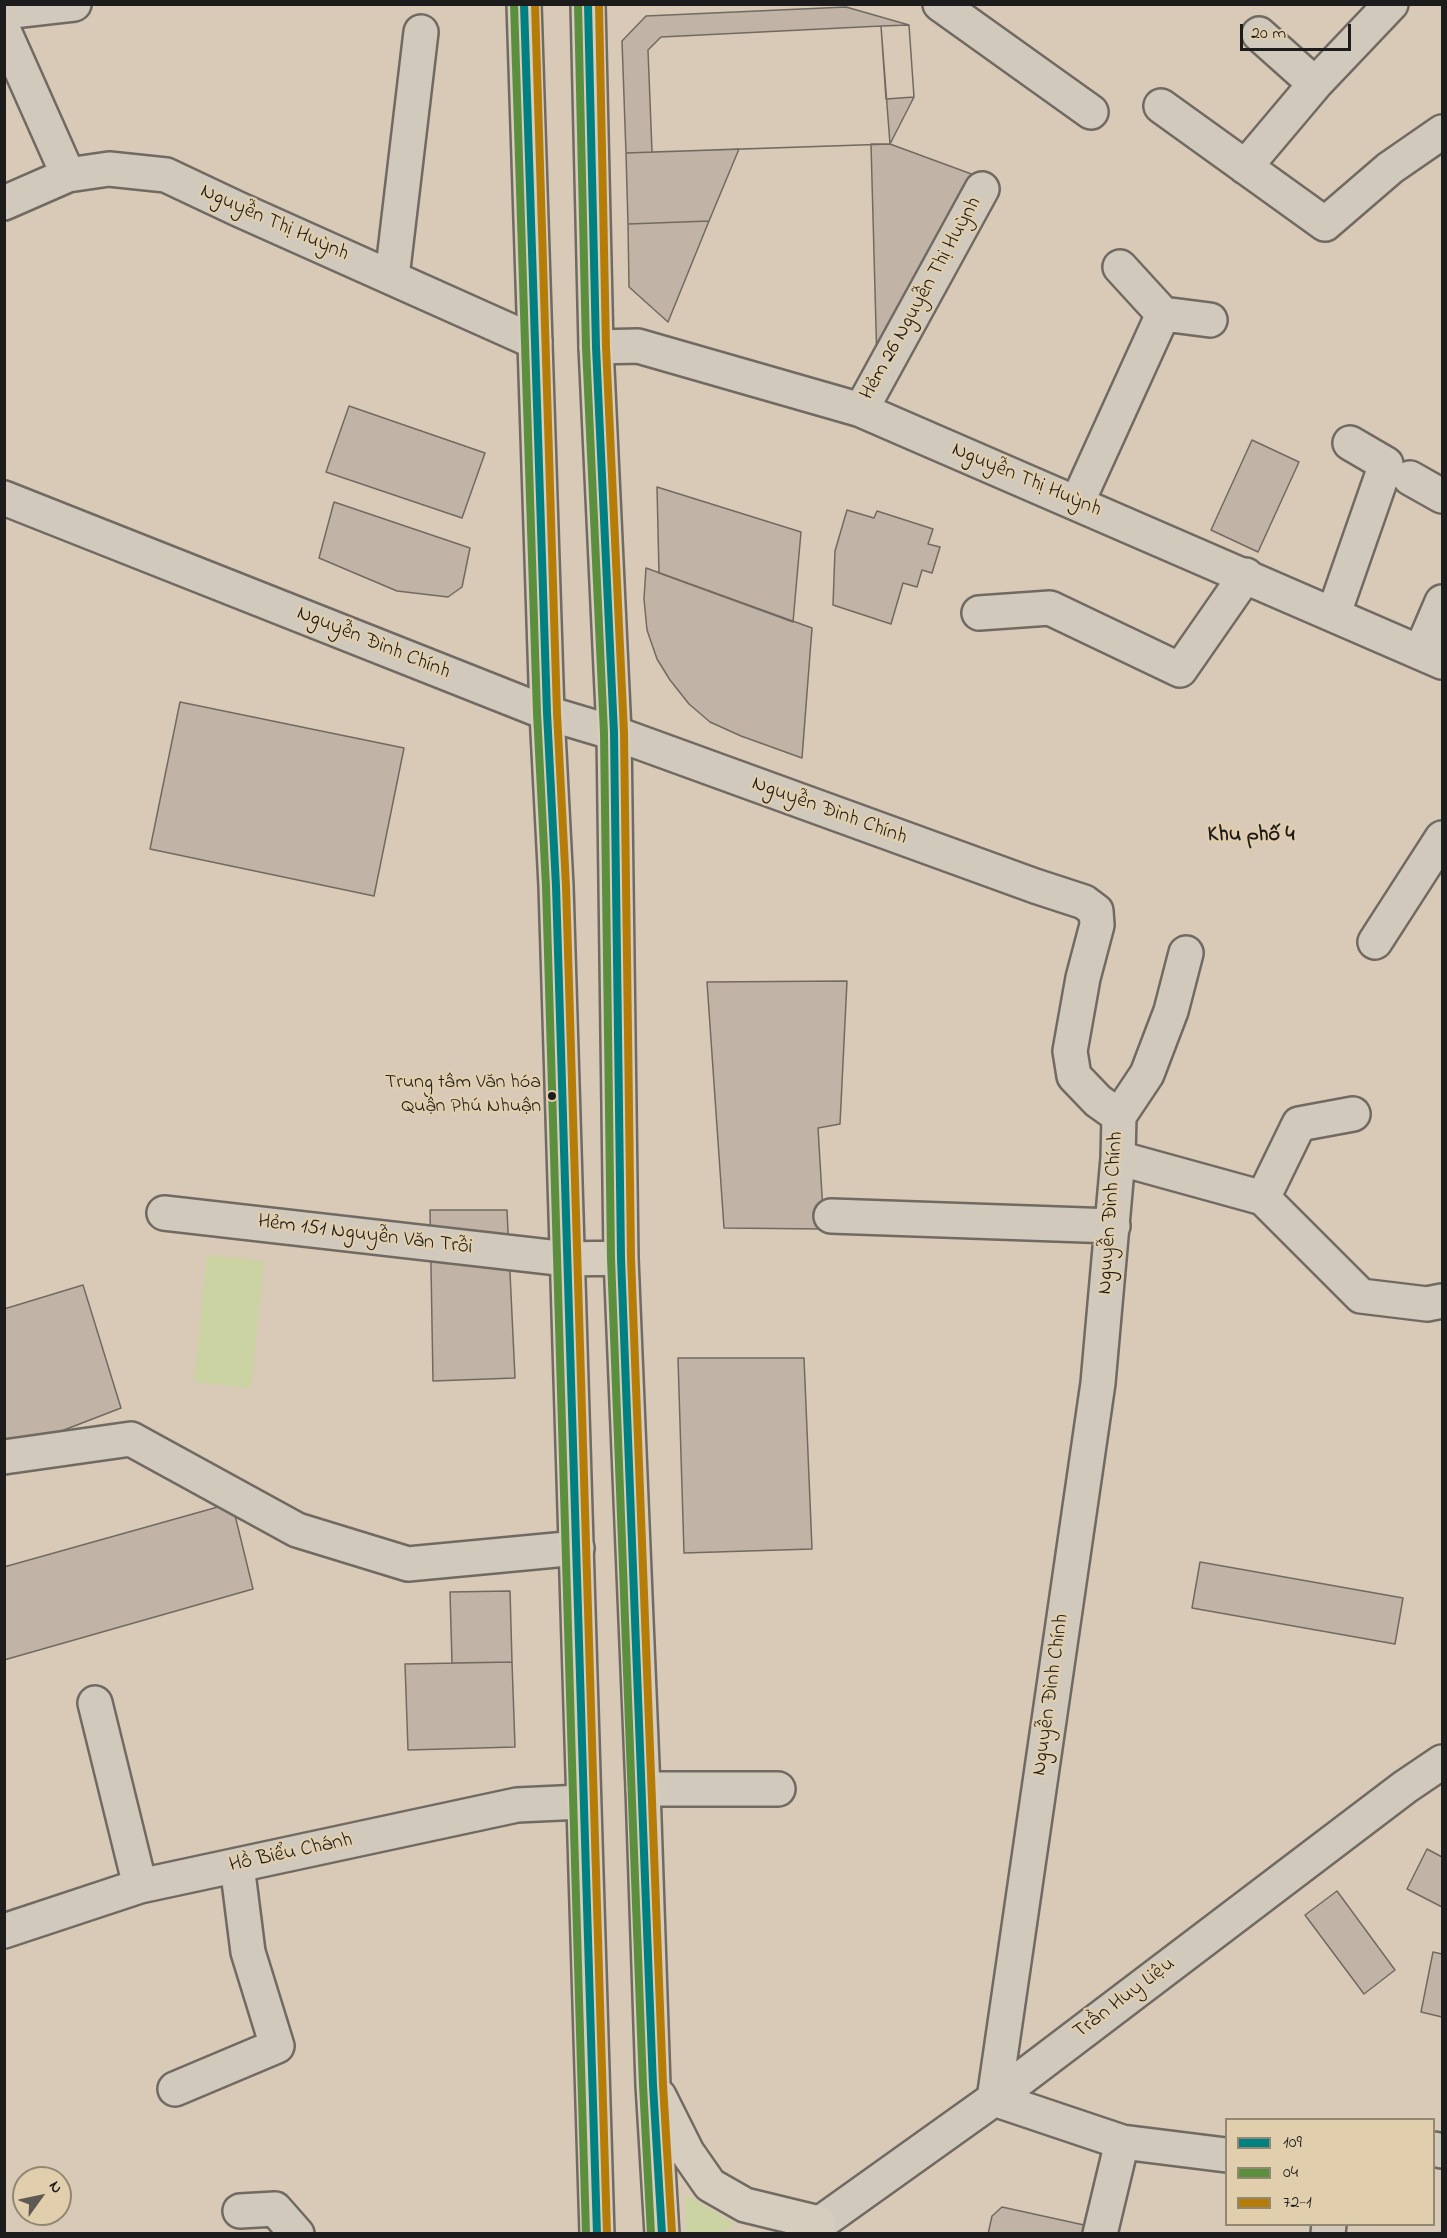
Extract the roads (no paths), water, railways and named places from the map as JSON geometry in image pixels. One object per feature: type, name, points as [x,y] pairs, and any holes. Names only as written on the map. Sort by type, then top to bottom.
[{"type":"main road","points":[[524,4],[547,713],[556,886],[577,1548],[582,1802],[597,2234]]},
{"type":"main road","points":[[588,4],[596,347],[614,734],[621,1258],[653,2085],[662,2234]]},
{"type":"main road","points":[[567,1259],[621,1258]]},
{"type":"main road","points":[[653,2085],[687,2152],[710,2185],[745,2205],[812,2228]]},
{"type":"street","points":[[4,12],[74,4]]},
{"type":"street","points":[[940,4],[1091,112]]},
{"type":"street","points":[[1245,167],[1315,84],[1391,4]]},
{"type":"street","points":[[4,30],[68,175]]},
{"type":"street","points":[[392,277],[421,32]]},
{"type":"street","points":[[1260,34],[1315,84]]},
{"type":"street","points":[[1161,106],[1325,224],[1390,168],[1443,132]]},
{"type":"street","name":"Nguyễn Thị Huỳnh","points":[[4,203],[68,175],[108,169],[166,175],[535,342]]},
{"type":"street","name":"Hẻm 26 Nguyễn Thị Huỳnh","points":[[861,410],[982,189]]},
{"type":"street","points":[[1120,267],[1163,314],[1210,320]]},
{"type":"street","points":[[1077,502],[1163,314]]},
{"type":"street","name":"Nguyễn Thị Huỳnh","points":[[596,347],[638,346],[861,410],[1432,657]]},
{"type":"street","points":[[1334,613],[1386,464],[1350,443]]},
{"type":"street","points":[[1410,478],[1443,496]]},
{"type":"street","name":"Nguyễn Đình Chính","points":[[4,498],[547,713],[614,734],[1084,902],[1096,911],[1097,925],[1083,978],[1070,1051],[1074,1076],[1098,1101],[1119,1116],[1113,1226],[1098,1383],[994,2099]]},
{"type":"street","points":[[979,613],[1050,608],[1179,670],[1246,575]]},
{"type":"street","points":[[1432,657],[1443,602]]},
{"type":"street","points":[[1375,942],[1443,838]]},
{"type":"street","points":[[1119,1116],[1147,1074],[1171,1011],[1186,953]]},
{"type":"street","points":[[1263,1198],[1299,1124],[1353,1114]]},
{"type":"street","points":[[1118,1158],[1263,1198],[1360,1296],[1427,1304],[1443,1301]]},
{"type":"street","name":"Hẻm 151 Nguyễn Văn Trỗi","points":[[164,1213],[567,1259]]},
{"type":"street","points":[[831,1216],[1113,1226]]},
{"type":"street","points":[[4,1457],[131,1439],[297,1530],[408,1564],[577,1548]]},
{"type":"street","points":[[96,1703],[140,1886]]},
{"type":"street","name":"Trần Huy Liệu","points":[[812,2228],[994,2099],[1405,1787],[1443,1762]]},
{"type":"street","points":[[643,1789],[778,1789]]},
{"type":"street","name":"Hồ Biểu Chánh","points":[[4,1931],[140,1886],[517,1805],[582,1802]]},
{"type":"street","points":[[175,2089],[277,2046],[248,1952],[237,1865]]},
{"type":"street","points":[[994,2099],[1122,2142],[1225,2155]]},
{"type":"street","points":[[1100,2234],[1122,2142]]},
{"type":"street","points":[[240,2211],[275,2209],[297,2234]]},
{"type":"place","name":"Trung tâm Văn hóa Quận Phú Nhuận","points":[[552,1096]]},
{"type":"district","name":"Khu phố 4","points":[[1251,836]]}]
